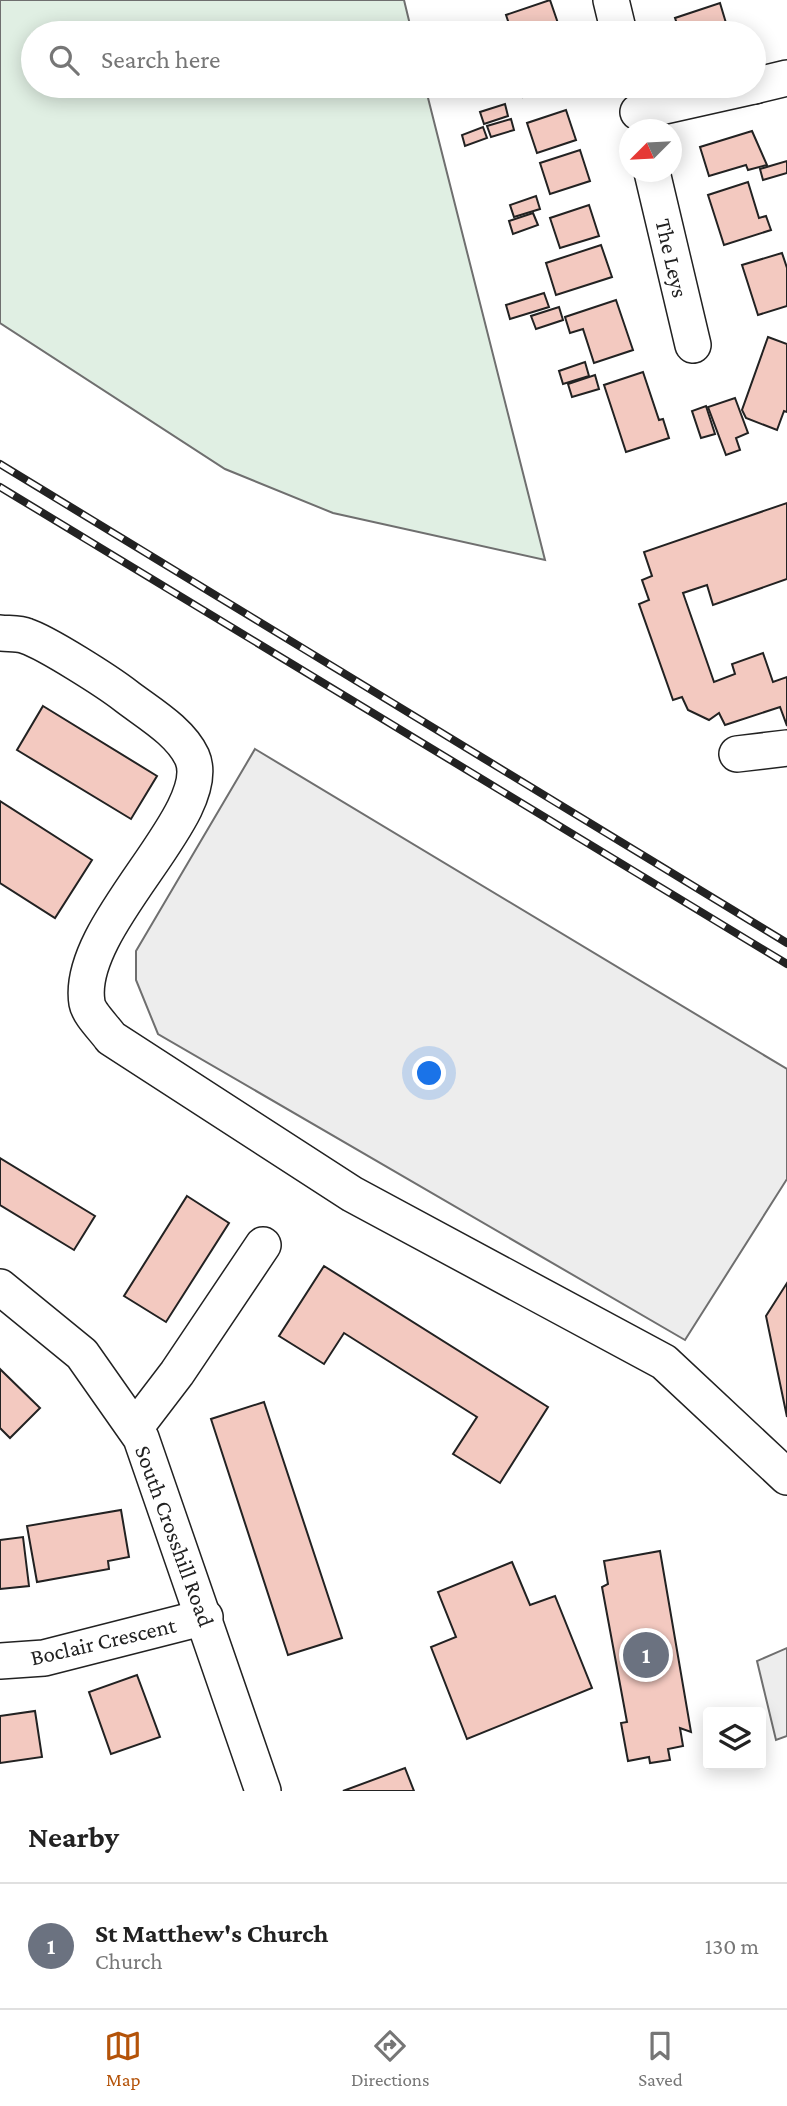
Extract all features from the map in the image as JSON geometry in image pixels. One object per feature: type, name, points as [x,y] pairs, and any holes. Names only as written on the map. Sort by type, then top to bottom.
[{"type":"street","points":[[611,0],[616,21]]},
{"type":"street","points":[[637,109],[692,98]]},
{"type":"street","name":"The Leys","points":[[654,182],[693,345]]},
{"type":"street","points":[[0,633],[26,636],[119,691],[181,739],[193,759],[194,780],[177,821],[110,923],[87,970],[87,1006],[111,1038],[352,1194],[664,1362],[787,1477]]},
{"type":"street","points":[[737,754],[787,748]]},
{"type":"street","points":[[135,1428],[177,1373],[263,1245]]},
{"type":"street","name":"South Crosshill Road","points":[[0,1287],[82,1354],[141,1438],[263,1791]]},
{"type":"street","name":"Boclair Crescent","points":[[0,1661],[44,1658],[205,1617]]},
{"type":"green space","points":[[0,0],[404,0],[409,21],[21,21],[21,98],[428,98],[545,560],[333,513],[225,469],[0,323]]},
{"type":"shaded area","points":[[255,749],[787,1069],[787,1179],[685,1340],[158,1034],[136,980],[136,951]]},
{"type":"shaded area","points":[[787,1648],[787,1736],[776,1740],[757,1661]]},
{"type":"building","points":[[550,0],[557,21],[508,21],[506,15]]},
{"type":"building","points":[[720,3],[725,21],[676,21],[675,18]]},
{"type":"building","points":[[505,104],[508,116],[484,124],[480,112]]},
{"type":"building","points":[[566,110],[576,140],[537,153],[527,123]]},
{"type":"building","points":[[511,119],[514,130],[491,137],[487,126]]},
{"type":"building","points":[[483,127],[487,138],[465,146],[462,135]]},
{"type":"building","points":[[752,131],[767,165],[748,170],[746,165],[709,176],[700,147]]},
{"type":"building","points":[[580,150],[590,181],[550,194],[540,163]]},
{"type":"building","points":[[787,161],[787,173],[763,180],[760,169]]},
{"type":"building","points":[[748,182],[759,218],[766,216],[771,230],[724,245],[708,195]]},
{"type":"building","points":[[536,196],[540,209],[514,217],[510,205]]},
{"type":"building","points":[[589,205],[599,236],[560,248],[550,218]]},
{"type":"building","points":[[533,213],[538,225],[513,234],[509,221]]},
{"type":"building","points":[[601,245],[612,277],[556,295],[546,263]]},
{"type":"building","points":[[782,253],[787,268],[787,306],[758,315],[742,265]]},
{"type":"building","points":[[544,293],[549,307],[510,319],[506,305]]},
{"type":"building","points":[[616,300],[633,350],[594,363],[583,329],[570,333],[565,317]]},
{"type":"building","points":[[559,307],[563,320],[536,329],[531,316]]},
{"type":"building","points":[[768,337],[787,344],[787,412],[784,411],[777,430],[746,418],[742,410]]},
{"type":"building","points":[[585,362],[589,376],[563,384],[559,371]]},
{"type":"building","points":[[643,372],[659,420],[663,419],[669,438],[626,452],[604,385]]},
{"type":"building","points":[[595,375],[599,389],[572,397],[568,384]]},
{"type":"building","points":[[735,398],[748,433],[736,438],[740,450],[726,455],[708,407]]},
{"type":"building","points":[[706,406],[715,434],[701,438],[692,411]]},
{"type":"building","points":[[787,503],[787,579],[713,605],[707,585],[683,593],[714,682],[735,674],[732,664],[763,653],[773,682],[787,677],[787,726],[780,707],[725,725],[719,713],[709,720],[688,710],[682,697],[673,700],[639,604],[649,600],[642,580],[652,576],[644,552]]},
{"type":"building","points":[[43,706],[157,776],[131,819],[17,750]]},
{"type":"building","points":[[0,801],[92,860],[55,918],[0,883]]},
{"type":"building","points":[[0,1158],[95,1216],[74,1250],[0,1205]]},
{"type":"building","points":[[187,1196],[229,1223],[166,1322],[124,1296]]},
{"type":"building","points":[[324,1266],[548,1407],[500,1483],[453,1454],[477,1417],[344,1333],[324,1364],[279,1336]]},
{"type":"building","points":[[787,1283],[787,1417],[766,1316]]},
{"type":"building","points":[[0,1369],[40,1408],[10,1438],[0,1428]]},
{"type":"building","points":[[264,1402],[342,1638],[288,1655],[211,1419]]},
{"type":"building","points":[[121,1510],[129,1557],[108,1561],[109,1569],[37,1582],[27,1526]]},
{"type":"building","points":[[23,1537],[29,1586],[0,1589],[0,1540]]},
{"type":"building","points":[[660,1551],[691,1732],[680,1728],[683,1746],[668,1749],[670,1760],[650,1763],[649,1757],[628,1761],[621,1723],[627,1722],[602,1587],[608,1584],[604,1561]]},
{"type":"building","points":[[512,1562],[530,1605],[555,1596],[592,1688],[467,1739],[431,1647],[456,1637],[438,1592]]},
{"type":"building","points":[[137,1675],[160,1737],[111,1754],[89,1692]]},
{"type":"building","points":[[35,1711],[42,1757],[0,1763],[0,1716]]},
{"type":"building","points":[[405,1768],[414,1791],[343,1791]]},
{"type":"railway","points":[[0,464],[787,943]]},
{"type":"railway","points":[[0,487],[787,964]]},
{"type":"place","name":"St Matthew's Church","points":[[646,1655]]}]
